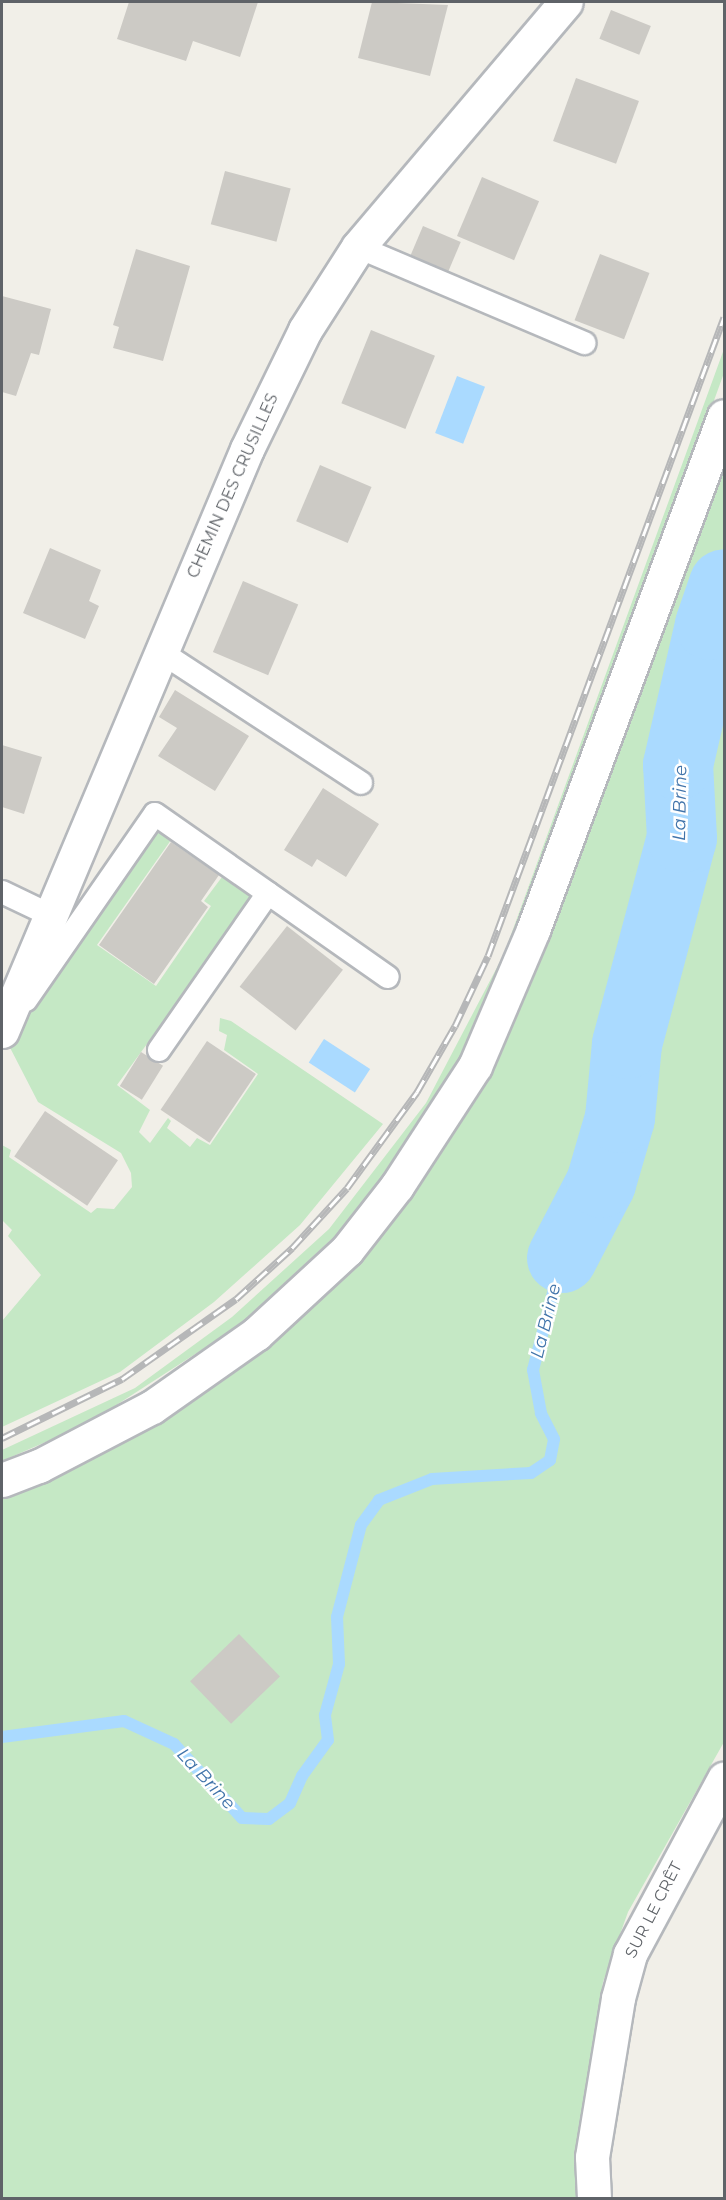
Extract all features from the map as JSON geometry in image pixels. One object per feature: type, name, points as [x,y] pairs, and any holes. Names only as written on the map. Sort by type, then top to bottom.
[{"type":"street","name":"CHEMIN DES CRUSILLES","points":[[2,1031],[247,449],[305,330],[358,247],[566,2]]},
{"type":"street","points":[[2,1480],[39,1466],[152,1407],[256,1334],[347,1250],[397,1186],[476,1066],[520,962],[724,416]]},
{"type":"street","name":"SUR LE CRÊT","points":[[594,2199],[592,2157],[618,1998],[630,1954],[724,1779]]},
{"type":"lane","points":[[358,247],[584,343]]},
{"type":"lane","points":[[161,652],[361,783]]},
{"type":"lane","points":[[2,1036],[155,814],[388,976]]},
{"type":"lane","points":[[2,892],[50,915]]},
{"type":"lane","points":[[159,1050],[268,893]]},
{"type":"green space","points":[[724,349],[724,373],[523,925],[475,1037],[433,1111],[335,1236],[237,1327],[87,1424],[2,1461],[2,1450],[135,1388],[232,1317],[329,1229],[426,1103],[504,954]]},
{"type":"green space","points":[[724,418],[724,1742],[628,1912],[603,1982],[578,2157],[580,2198],[2,2198],[2,1484],[258,1336],[478,1068]]},
{"type":"green space","points":[[155,816],[201,847],[194,856],[171,840],[97,945],[156,986],[211,906],[204,901],[228,869],[264,894],[209,959],[117,1085],[150,1110],[139,1132],[150,1143],[168,1118],[171,1121],[167,1128],[190,1147],[197,1138],[210,1145],[258,1074],[224,1050],[227,1035],[219,1031],[220,1018],[231,1021],[383,1124],[300,1225],[214,1302],[120,1372],[2,1427],[2,1321],[41,1275],[8,1236],[12,1230],[2,1220],[2,1145],[11,1150],[9,1157],[91,1213],[97,1208],[114,1209],[132,1187],[131,1173],[121,1153],[38,1102],[4,1036]]},
{"type":"water","points":[[457,376],[485,387],[463,444],[435,433]]},
{"type":"water","points":[[324,1039],[370,1069],[355,1092],[309,1062]]},
{"type":"building","points":[[129,2],[258,2],[240,57],[193,41],[186,61],[117,39]]},
{"type":"building","points":[[372,2],[448,5],[430,76],[358,58]]},
{"type":"building","points":[[611,10],[651,26],[639,55],[599,39]]},
{"type":"building","points":[[576,78],[639,101],[616,164],[553,141]]},
{"type":"building","points":[[225,171],[291,189],[276,242],[211,224]]},
{"type":"building","points":[[482,177],[539,201],[514,260],[457,236]]},
{"type":"building","points":[[423,226],[461,242],[448,272],[410,256]]},
{"type":"building","points":[[136,249],[190,266],[163,361],[113,348],[119,327],[113,325]]},
{"type":"building","points":[[600,254],[649,273],[624,339],[575,320]]},
{"type":"building","points":[[2,296],[51,309],[39,355],[31,353],[16,396],[2,392]]},
{"type":"building","points":[[371,330],[435,356],[405,429],[341,403]]},
{"type":"building","points":[[320,465],[372,487],[348,543],[296,521]]},
{"type":"building","points":[[50,548],[101,570],[89,601],[99,606],[85,639],[23,613]]},
{"type":"building","points":[[243,581],[298,604],[268,675],[213,652]]},
{"type":"building","points":[[175,690],[249,736],[215,791],[158,756],[177,728],[159,717]]},
{"type":"building","points":[[2,745],[42,757],[24,814],[2,807]]},
{"type":"building","points":[[323,788],[379,824],[346,877],[317,859],[312,867],[284,850]]},
{"type":"building","points":[[171,842],[219,875],[201,901],[208,907],[154,984],[99,945]]},
{"type":"building","points":[[287,926],[343,970],[296,1030],[240,987]]},
{"type":"building","points":[[207,1041],[256,1074],[210,1143],[161,1110]]},
{"type":"building","points":[[141,1052],[163,1066],[142,1100],[120,1086]]},
{"type":"building","points":[[45,1111],[118,1160],[87,1206],[14,1157]]},
{"type":"building","points":[[239,1634],[280,1676],[231,1724],[190,1681]]},
{"type":"waterway","name":"La Brine","points":[[562,1258],[601,1183],[620,1118],[627,1044],[682,838],[678,765],[710,625],[724,584]]},
{"type":"waterway","name":"La Brine","points":[[2,1737],[124,1721],[174,1744],[242,1818],[269,1819],[290,1803],[302,1776],[328,1740],[325,1715],[339,1664],[337,1617],[361,1525],[379,1500],[432,1479],[531,1473],[550,1460],[554,1439],[541,1413],[533,1370],[562,1258]]},
{"type":"railway","points":[[2,1438],[122,1379],[236,1299],[292,1248],[347,1188],[417,1092],[455,1026],[488,956],[724,317]]}]
